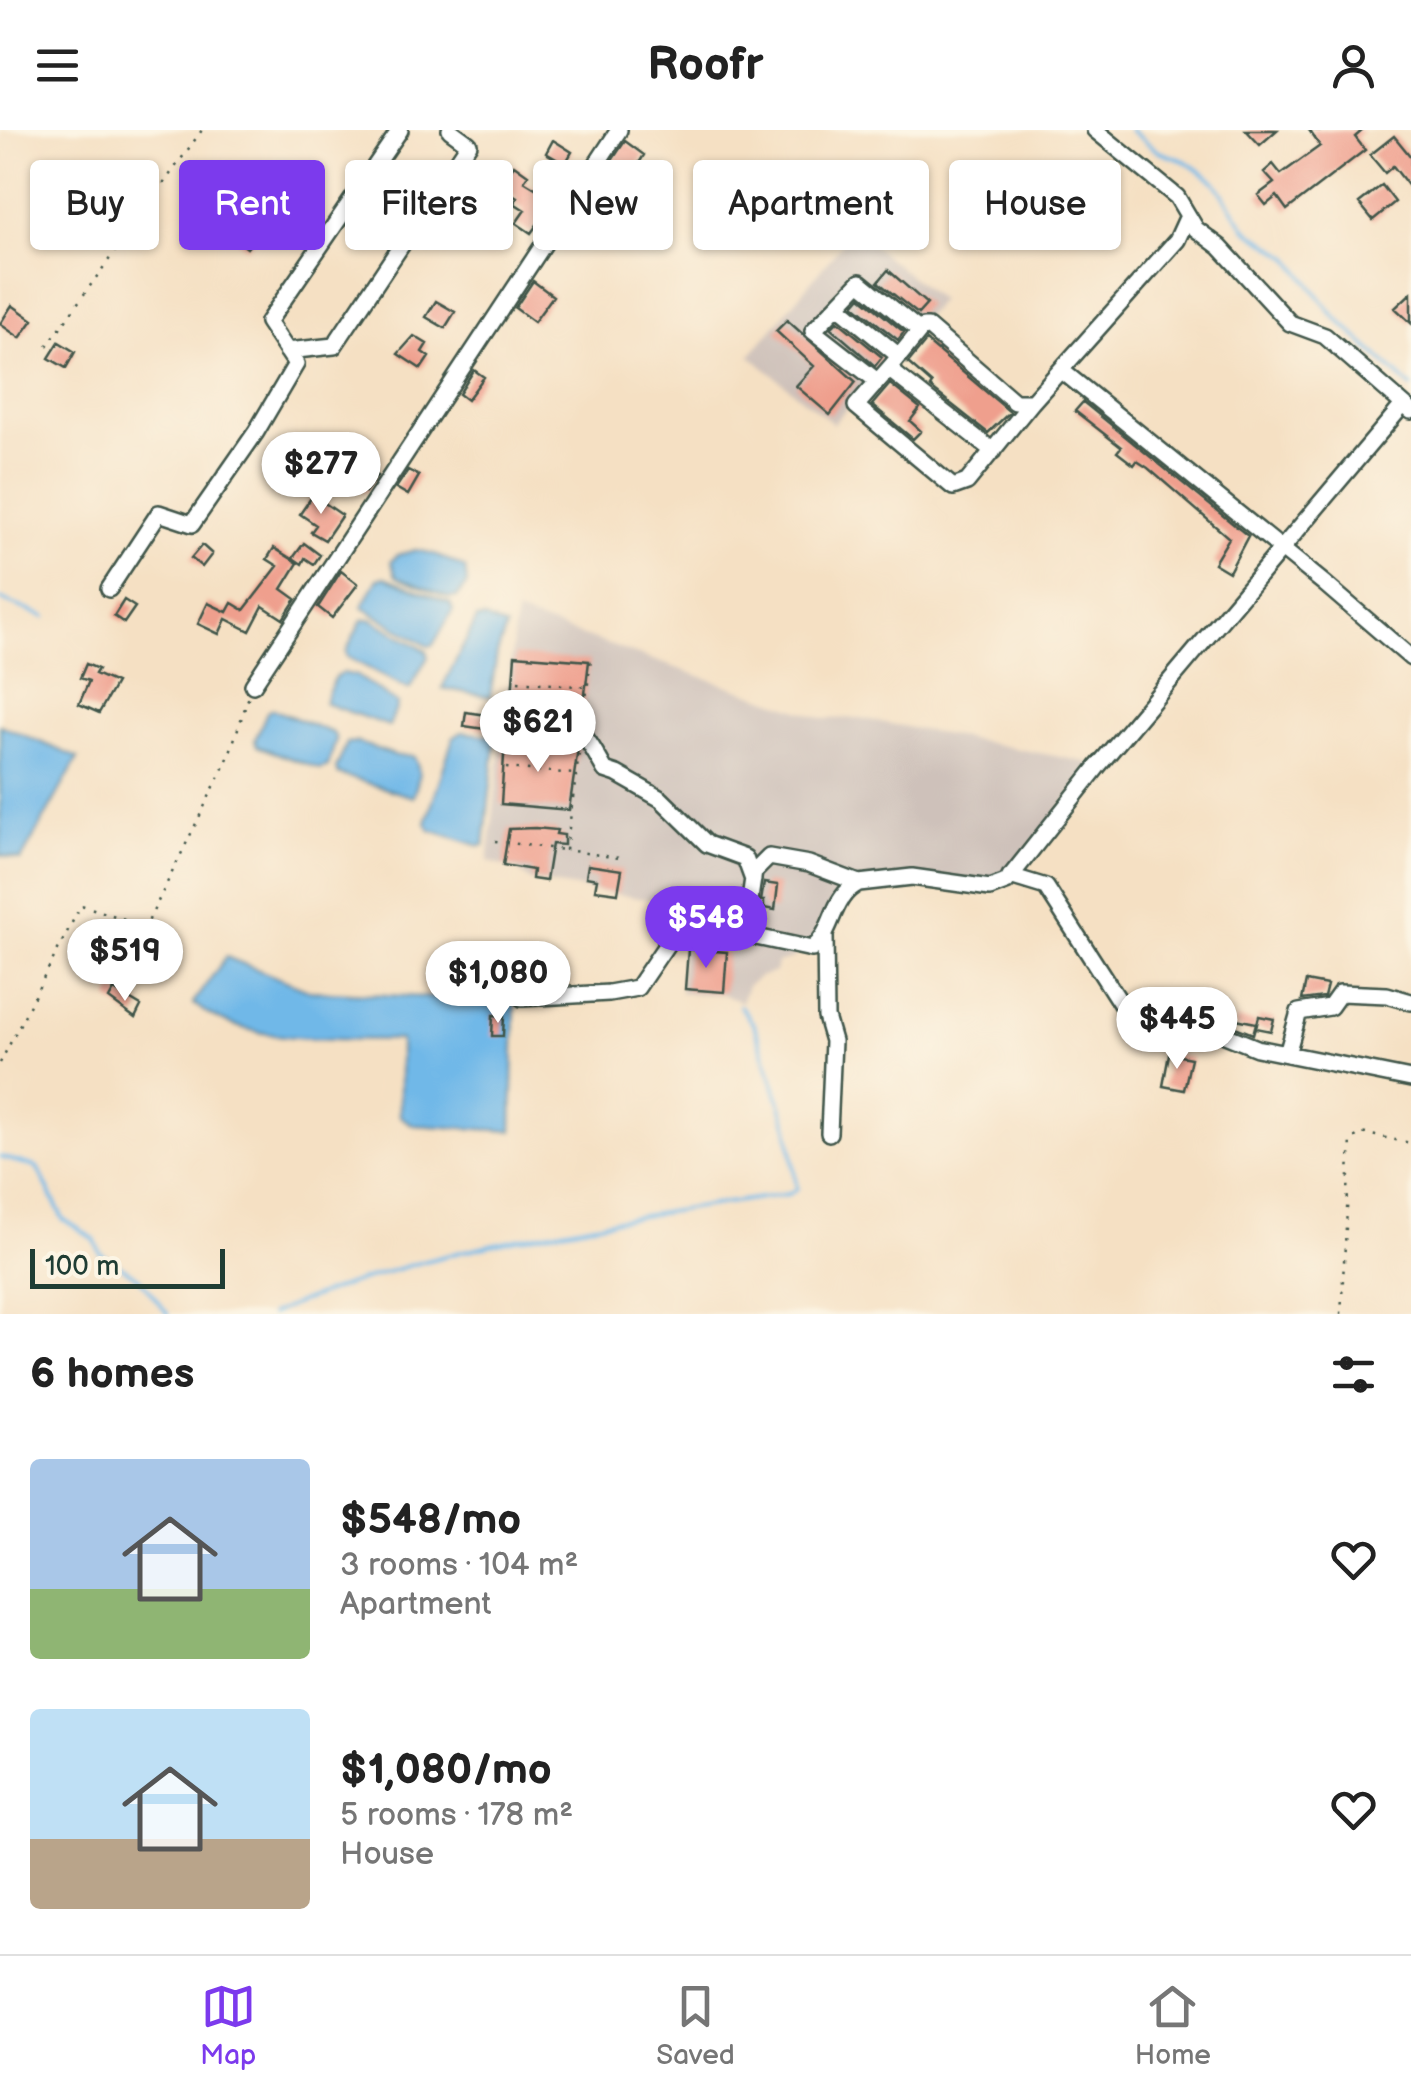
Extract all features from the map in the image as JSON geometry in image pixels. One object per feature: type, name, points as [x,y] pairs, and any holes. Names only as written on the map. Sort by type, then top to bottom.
[{"type":"street","points":[[108,589],[159,514],[192,524],[256,432],[296,364],[268,322],[400,130]]},
{"type":"street","points":[[287,350],[334,346],[470,144],[450,130]]},
{"type":"street","points":[[253,685],[619,130]]},
{"type":"street","points":[[728,932],[748,905],[754,872],[769,857],[809,864],[859,883],[912,877],[990,888],[1001,885],[1110,752],[1407,408],[1325,336],[1290,322],[1220,247],[1196,229],[1177,197],[1096,130]]},
{"type":"street","points":[[1032,402],[1015,402],[928,327],[920,331],[856,406],[948,484],[954,487],[967,482],[1032,402],[1177,240],[1187,218]]},
{"type":"street","points":[[877,382],[813,331],[860,282],[920,331]]},
{"type":"street","points":[[838,306],[896,361]]},
{"type":"street","points":[[896,361],[895,374],[993,451]]},
{"type":"street","points":[[1060,370],[1411,658]]},
{"type":"street","points":[[515,720],[575,725],[605,770],[661,800],[706,844],[744,858],[753,880]]},
{"type":"street","points":[[1010,876],[1046,887],[1130,1018],[1215,1031],[1257,1048],[1411,1079]]},
{"type":"street","points":[[522,998],[610,994],[637,988],[673,935],[687,928],[812,949],[820,942],[840,896],[859,883]]},
{"type":"street","points":[[825,930],[826,1017],[833,1041],[829,1133]]},
{"type":"street","points":[[1287,1054],[1300,1012],[1330,1007],[1340,993],[1411,1002]]},
{"type":"path","points":[[48,346],[202,130]]},
{"type":"path","points":[[566,850],[591,658]]},
{"type":"path","points":[[518,681],[588,687]]},
{"type":"path","points":[[0,1063],[81,905],[146,926],[228,758],[253,685]]},
{"type":"path","points":[[506,768],[576,774]]},
{"type":"path","points":[[494,841],[619,858]]},
{"type":"path","points":[[1341,1314],[1351,1140],[1361,1133],[1411,1143]]},
{"type":"shaded area","points":[[837,250],[878,250],[940,300],[833,424],[750,356]]},
{"type":"shaded area","points":[[516,613],[825,719],[860,718],[1096,764],[1000,883],[883,878],[830,907],[810,946],[777,963],[775,972],[747,986],[741,1002],[721,994],[680,993],[683,905],[531,881],[518,871],[488,861]]},
{"type":"water","points":[[416,550],[465,568],[467,584],[457,597],[450,598],[396,576],[391,561]]},
{"type":"water","points":[[385,577],[450,603],[453,610],[433,645],[428,646],[362,607],[378,579]]},
{"type":"water","points":[[485,618],[506,628],[497,653],[490,697],[442,688],[477,619]]},
{"type":"water","points":[[371,619],[426,651],[428,657],[409,689],[347,657],[362,620]]},
{"type":"water","points":[[343,673],[357,676],[398,704],[389,726],[324,703],[335,677]]},
{"type":"water","points":[[272,709],[333,733],[336,739],[328,766],[320,769],[257,746],[255,740]]},
{"type":"water","points":[[0,725],[78,758],[21,860],[0,855]]},
{"type":"water","points":[[462,732],[492,736],[495,746],[484,845],[480,846],[430,830],[426,823],[453,738]]},
{"type":"water","points":[[356,742],[397,756],[413,756],[419,771],[413,797],[338,774],[336,769],[347,743]]},
{"type":"water","points":[[226,957],[311,991],[515,1002],[512,1131],[413,1125],[400,1116],[400,1040],[292,1037],[238,1027],[214,1017],[193,1003]]},
{"type":"building","points":[[1246,130],[1277,130],[1260,145]]},
{"type":"building","points":[[1309,130],[1363,130],[1355,137],[1365,150],[1287,210],[1277,196],[1266,205],[1258,195],[1274,183],[1264,172],[1273,164],[1281,174],[1320,146]]},
{"type":"building","points":[[1394,136],[1411,157],[1411,189],[1393,166],[1385,173],[1370,155]]},
{"type":"building","points":[[553,140],[572,152],[567,160],[546,153]]},
{"type":"building","points":[[625,141],[644,155],[641,160],[612,160]]},
{"type":"building","points":[[513,166],[528,175],[524,181],[533,187],[531,233],[516,223],[525,210],[514,203],[517,198],[513,195]]},
{"type":"building","points":[[1382,185],[1395,202],[1373,220],[1359,203]]},
{"type":"building","points":[[888,270],[927,304],[918,314],[878,282]]},
{"type":"building","points":[[533,281],[553,296],[534,322],[515,308]]},
{"type":"building","points":[[1411,293],[1411,323],[1395,308]]},
{"type":"building","points":[[861,297],[904,332],[898,340],[854,305]]},
{"type":"building","points":[[436,301],[455,312],[445,328],[426,317]]},
{"type":"building","points":[[12,305],[33,320],[20,338],[0,324]]},
{"type":"building","points":[[787,320],[856,382],[830,415],[796,386],[814,366],[776,331]]},
{"type":"building","points":[[838,321],[882,357],[875,366],[831,328]]},
{"type":"building","points":[[414,336],[427,344],[422,352],[429,357],[421,369],[398,354]]},
{"type":"building","points":[[926,341],[1010,412],[988,433],[930,387],[932,384],[908,363]]},
{"type":"building","points":[[59,342],[75,352],[66,368],[49,358]]},
{"type":"building","points":[[474,370],[484,377],[467,400],[459,394]]},
{"type":"building","points":[[890,384],[920,408],[910,421],[921,431],[913,439],[872,405]]},
{"type":"building","points":[[1083,402],[1248,536],[1229,572],[1214,563],[1229,538],[1148,468],[1137,461],[1134,465],[1117,452],[1121,447],[1075,411]]},
{"type":"building","points":[[356,461],[377,476],[365,492],[344,477]]},
{"type":"building","points":[[408,470],[419,476],[408,495],[396,488]]},
{"type":"building","points":[[313,495],[342,515],[325,540],[311,532],[316,525],[300,514]]},
{"type":"building","points":[[304,543],[320,555],[314,564],[305,558],[302,564],[293,558]]},
{"type":"building","points":[[202,545],[212,554],[202,567],[191,558]]},
{"type":"building","points":[[274,548],[298,563],[282,589],[296,599],[283,619],[263,606],[250,631],[226,619],[219,634],[198,624],[208,603],[227,612],[232,603],[244,610],[278,566],[267,559]]},
{"type":"building","points":[[341,571],[358,584],[332,618],[318,607]]},
{"type":"building","points":[[124,600],[135,607],[124,623],[114,616]]},
{"type":"building","points":[[515,655],[589,661],[582,719],[563,712],[511,710]]},
{"type":"building","points":[[86,664],[98,669],[95,674],[116,683],[99,713],[79,704],[89,681],[80,678]]},
{"type":"building","points":[[466,712],[494,716],[492,730],[464,726]]},
{"type":"building","points":[[505,740],[578,748],[569,810],[501,804]]},
{"type":"building","points":[[509,829],[557,830],[556,834],[564,835],[564,845],[552,844],[546,881],[532,879],[533,870],[503,865]]},
{"type":"building","points":[[588,865],[622,870],[618,893],[595,890],[597,879],[586,877]]},
{"type":"building","points":[[764,883],[778,885],[775,910],[764,908],[761,901]]},
{"type":"building","points":[[697,902],[714,907],[711,917],[694,912]]},
{"type":"building","points":[[688,949],[727,952],[724,992],[685,989]]},
{"type":"building","points":[[1306,981],[1327,985],[1324,997],[1302,1000]]},
{"type":"building","points":[[114,990],[141,1006],[135,1018],[109,999]]},
{"type":"building","points":[[493,1015],[504,1016],[503,1036],[492,1036]]},
{"type":"building","points":[[1259,1016],[1274,1019],[1271,1031],[1256,1028]]},
{"type":"building","points":[[1236,1019],[1256,1023],[1253,1034],[1235,1027]]},
{"type":"building","points":[[1169,1054],[1191,1058],[1184,1090],[1163,1086]]},
{"type":"waterway","points":[[1130,130],[1159,152],[1185,161],[1215,182],[1246,229],[1290,258],[1334,316],[1411,387]]},
{"type":"waterway","points":[[0,599],[45,617]]},
{"type":"waterway","points":[[271,1314],[396,1269],[461,1252],[592,1224],[789,1194],[797,1189],[788,1127],[754,1025],[740,1006]]},
{"type":"waterway","points":[[0,1157],[37,1167],[63,1219],[94,1239],[101,1254],[139,1278],[168,1314]]}]
